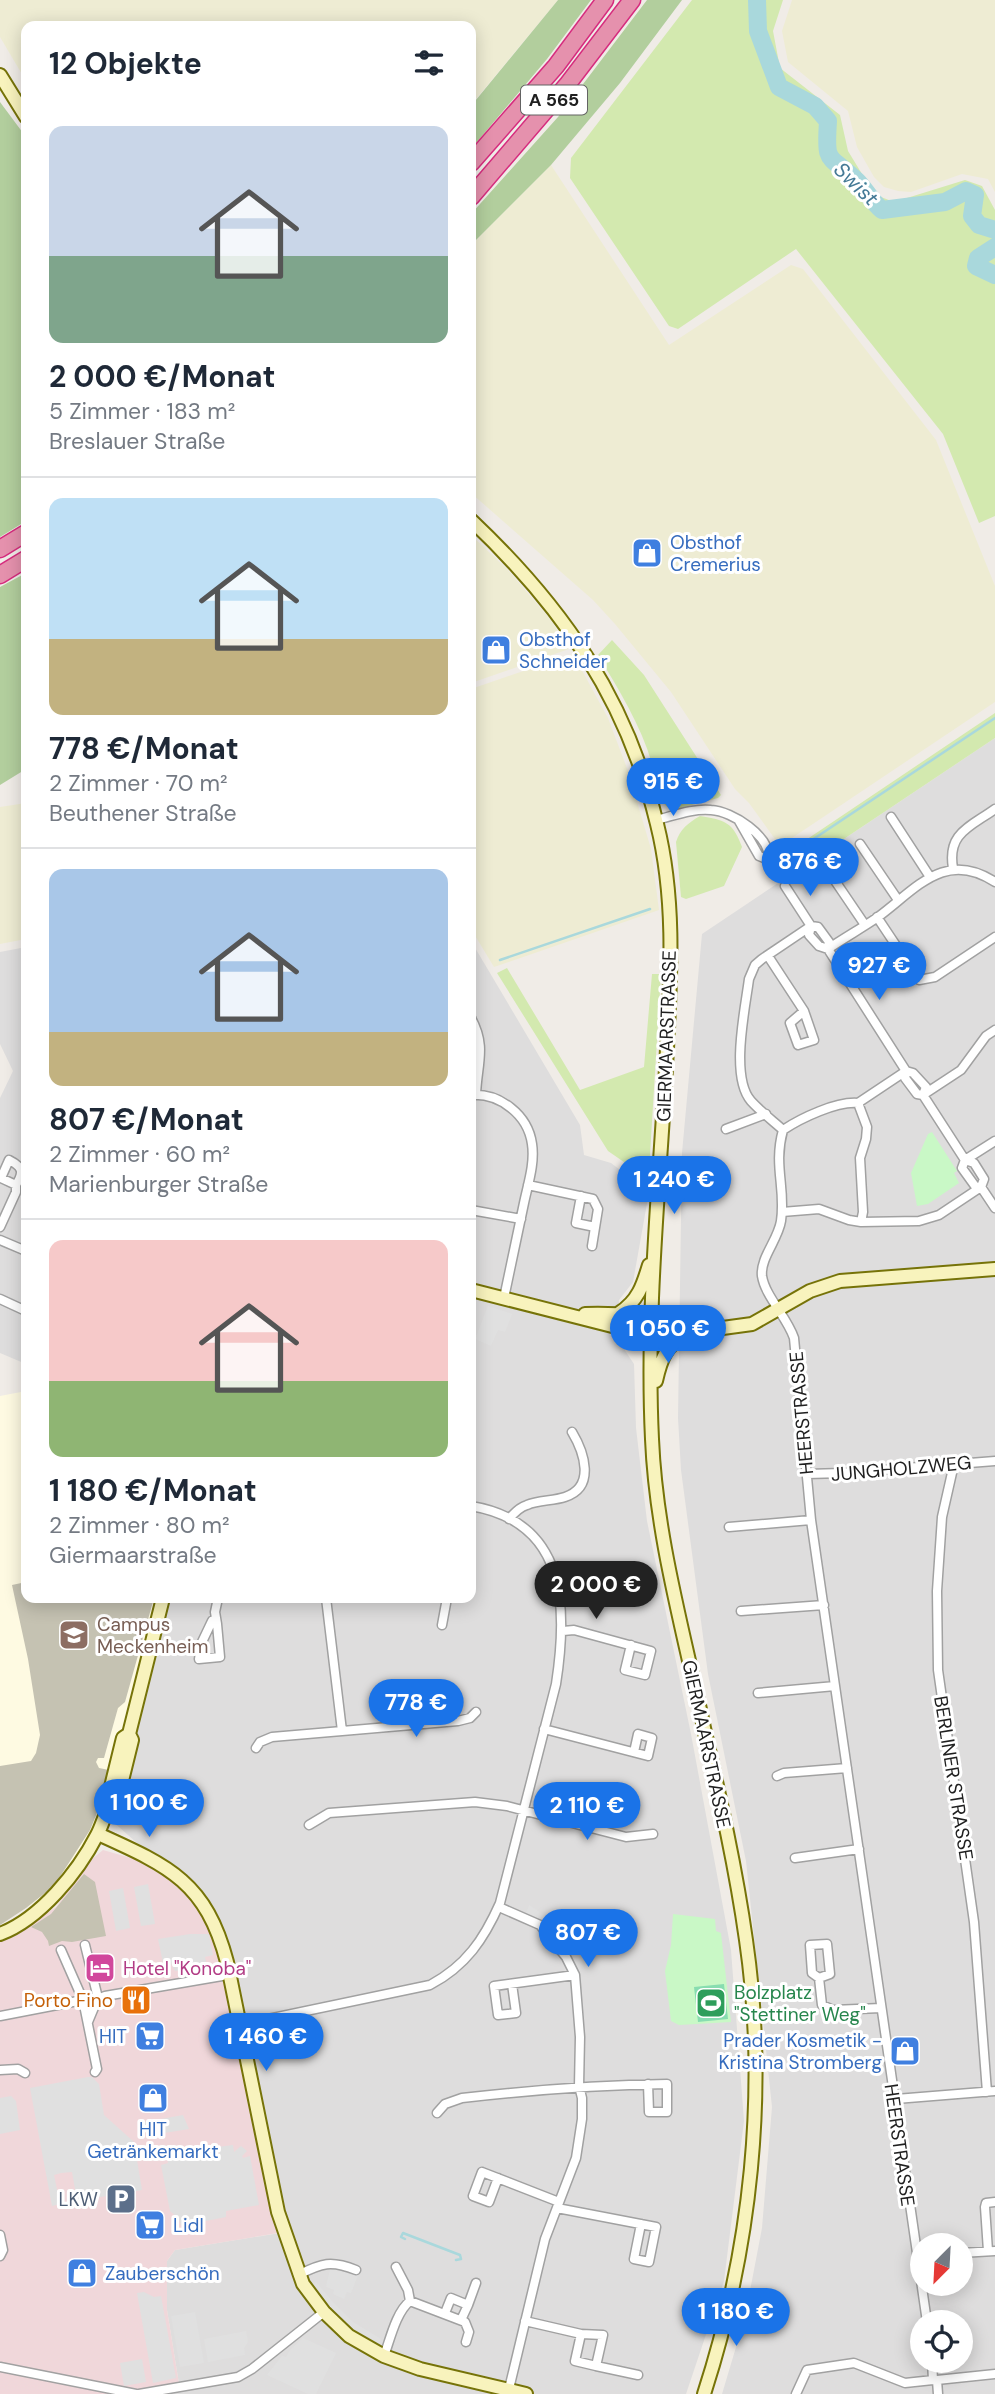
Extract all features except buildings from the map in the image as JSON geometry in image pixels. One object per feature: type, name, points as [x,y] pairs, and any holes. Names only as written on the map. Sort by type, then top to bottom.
[{"type":"highway","name":"A 565","points":[[476,157],[556,66],[605,0]]},
{"type":"highway","name":"A 565","points":[[476,191],[567,85],[632,0]]},
{"type":"highway","points":[[0,549],[21,536]]},
{"type":"highway","points":[[0,575],[21,562]]},
{"type":"street","points":[[0,75],[21,109]]},
{"type":"street","name":"GIERMAARSTRASSE","points":[[476,525],[512,559],[552,606],[613,701],[629,738],[656,820],[665,861],[669,898],[670,974],[650,1332],[652,1442],[660,1511],[673,1585],[747,1943],[754,2024],[755,2106],[752,2166],[745,2222],[729,2304],[704,2394]]},
{"type":"street","points":[[953,868],[952,844],[995,809]]},
{"type":"street","points":[[656,820],[713,810],[739,821],[759,835],[769,851],[769,860],[758,856],[739,821]]},
{"type":"street","points":[[891,817],[930,877]]},
{"type":"street","points":[[860,844],[898,900]]},
{"type":"street","points":[[828,949],[877,917],[930,877],[953,868],[995,881]]},
{"type":"street","points":[[827,869],[865,925]]},
{"type":"street","points":[[785,886],[811,926],[809,935],[818,946],[828,949],[906,1071],[905,1078],[917,1094],[923,1095],[961,1070],[986,1036],[995,1030]]},
{"type":"street","points":[[877,917],[919,979],[935,977],[995,937]]},
{"type":"street","points":[[811,926],[755,965],[749,979],[739,1069],[742,1085],[750,1100],[783,1130],[796,1122],[848,1102],[858,1103],[906,1071]]},
{"type":"street","points":[[768,956],[804,1012]]},
{"type":"street","points":[[476,1027],[481,1043],[476,1080]]},
{"type":"street","points":[[476,1095],[498,1099],[515,1111],[523,1121],[533,1146],[528,1185],[503,1298]]},
{"type":"street","points":[[782,1212],[819,1209],[861,1222],[919,1221],[939,1215],[981,1187],[984,1179],[974,1163],[965,1160],[923,1095]]},
{"type":"street","points":[[858,1103],[867,1127],[860,1158],[863,1212],[861,1222]]},
{"type":"street","points":[[726,1129],[766,1114]]},
{"type":"street","name":"HEERSTRASSE","points":[[783,1130],[778,1158],[782,1212],[778,1236],[763,1265],[762,1276],[794,1338],[811,1520],[892,2092],[896,2099],[916,2233]]},
{"type":"street","points":[[965,1160],[995,1141]]},
{"type":"street","points":[[16,1185],[1,1178],[9,1160],[19,1165],[21,1169]]},
{"type":"street","points":[[0,1227],[16,1192],[16,1185],[21,1179]]},
{"type":"street","points":[[528,1185],[593,1199],[598,1209],[592,1246]]},
{"type":"street","points":[[981,1187],[995,1208]]},
{"type":"street","points":[[581,1196],[576,1223],[595,1227]]},
{"type":"street","points":[[476,1211],[521,1219]]},
{"type":"street","points":[[0,1240],[21,1249]]},
{"type":"street","points":[[619,1313],[628,1308],[640,1293],[655,1244]]},
{"type":"street","points":[[476,1291],[628,1330],[686,1333],[752,1324],[810,1291],[840,1281],[995,1269]]},
{"type":"street","points":[[0,1299],[21,1309]]},
{"type":"street","points":[[569,1314],[619,1313],[674,1318],[723,1327]]},
{"type":"street","points":[[652,1399],[661,1360],[676,1339],[686,1333]]},
{"type":"street","points":[[509,1519],[526,1505],[567,1497],[579,1488],[584,1478],[583,1456],[572,1432]]},
{"type":"street","name":"JUNGHOLZWEG","points":[[807,1474],[995,1461]]},
{"type":"street","name":"BERLINER STRASSE","points":[[954,1464],[942,1517],[937,1591],[938,1670],[974,1922],[991,2092]]},
{"type":"street","points":[[239,2025],[430,1984],[455,1970],[472,1953],[488,1930],[499,1907],[556,1684],[563,1631],[561,1598],[548,1559],[530,1535],[509,1519],[476,1508]]},
{"type":"street","points":[[729,1527],[811,1520]]},
{"type":"street","points":[[0,1934],[18,1926],[64,1885],[98,1834],[111,1802],[108,1795],[123,1738],[129,1734],[162,1603]]},
{"type":"street","points":[[215,1619],[217,1603]]},
{"type":"street","points":[[327,1603],[342,1731]]},
{"type":"street","points":[[442,1625],[446,1603]]},
{"type":"street","points":[[741,1611],[824,1605]]},
{"type":"street","points":[[563,1631],[574,1630],[631,1645]]},
{"type":"street","points":[[758,1693],[835,1686]]},
{"type":"street","points":[[257,1748],[260,1742],[272,1737],[458,1721],[470,1718],[476,1712]]},
{"type":"street","points":[[544,1729],[634,1752]]},
{"type":"street","points":[[778,1776],[784,1773],[847,1768]]},
{"type":"street","points":[[309,1825],[330,1813],[475,1802],[523,1810],[626,1838],[653,1834]]},
{"type":"street","points":[[98,1834],[163,1865],[197,1896],[210,1916],[221,1940],[278,2211],[298,2275],[324,2312],[349,2336],[384,2356],[420,2369],[508,2392],[526,2394]]},
{"type":"street","points":[[795,1858],[859,1849]]},
{"type":"street","points":[[499,1907],[540,1925],[566,1957],[575,1975],[580,2037],[579,2086],[582,2098],[577,2153],[545,2239],[508,2392]]},
{"type":"street","points":[[85,1945],[98,1998],[88,2022]]},
{"type":"street","points":[[61,1950],[88,2022],[96,2072]]},
{"type":"street","points":[[512,1984],[575,1975]]},
{"type":"street","points":[[0,2016],[78,2001],[91,2002],[98,1998],[222,1976]]},
{"type":"street","points":[[819,1978],[820,1998],[827,2009],[881,2008]]},
{"type":"street","points":[[78,1991],[95,1984]]},
{"type":"street","points":[[0,2070],[18,2069],[25,2073]]},
{"type":"street","points":[[437,2113],[446,2104],[462,2098],[579,2086],[648,2084]]},
{"type":"street","points":[[896,2099],[991,2092]]},
{"type":"street","points":[[498,2178],[558,2205],[656,2227],[649,2262],[634,2259],[641,2224]]},
{"type":"street","points":[[973,2252],[992,2251],[985,2207],[986,2203],[995,2202]]},
{"type":"street","points":[[0,2235],[3,2250],[0,2256]]},
{"type":"street","points":[[298,2275],[327,2263],[356,2270]]},
{"type":"street","points":[[396,2267],[408,2290],[410,2301]]},
{"type":"street","points":[[461,2320],[476,2283]]},
{"type":"street","points":[[445,2313],[451,2298],[468,2305]]},
{"type":"street","points":[[410,2301],[461,2320],[467,2325],[469,2332],[466,2342]]},
{"type":"street","points":[[384,2356],[400,2314],[405,2304],[410,2301]]},
{"type":"street","points":[[0,2367],[112,2392],[137,2394],[238,2377],[324,2312]]},
{"type":"street","points":[[526,2321],[581,2334],[603,2335],[596,2366]]},
{"type":"street","points":[[581,2334],[575,2361],[638,2375]]},
{"type":"street","points":[[796,2394],[807,2370],[854,2363],[905,2383],[995,2374]]},
{"type":"street","points":[[934,2373],[939,2394]]},
{"type":"street","points":[[195,2384],[197,2394]]},
{"type":"shaded area","points":[[0,0],[558,0],[476,99],[476,21],[21,21],[21,73],[0,37]]},
{"type":"shaded area","points":[[792,0],[995,0],[995,192],[988,179],[962,174],[911,192],[884,187],[874,177],[857,147],[848,111],[788,62],[782,31]]},
{"type":"shaded area","points":[[551,165],[669,345],[791,265],[803,269],[936,440],[995,586],[995,702],[780,846],[749,803],[735,789],[671,692],[615,624],[593,600],[476,497],[476,240]]},
{"type":"shaded area","points":[[476,540],[508,570],[550,619],[569,649],[476,681]]},
{"type":"shaded area","points":[[573,654],[608,718],[628,771],[651,849],[659,910],[494,967],[476,937],[476,687]]},
{"type":"shaded area","points":[[995,738],[995,2394],[722,2394],[745,2317],[762,2228],[772,2107],[746,1861],[708,1674],[681,1470],[678,1418],[682,1153],[702,934]]},
{"type":"shaded area","points":[[21,804],[21,940],[0,944],[0,807]]},
{"type":"shaded area","points":[[21,948],[21,1362],[0,1353],[0,1098],[13,1071],[0,1044],[0,952]]},
{"type":"shaded area","points":[[476,949],[580,1125],[584,1155],[611,1163],[635,1181],[651,1181],[633,1282],[619,1300],[616,1337],[634,1364],[636,1428],[647,1521],[691,1734],[731,1950],[744,2121],[724,2281],[686,2394],[156,2394],[180,2390],[167,2310],[167,2261],[175,2250],[286,2232],[224,1929],[176,1869],[137,1843],[102,1812],[156,1603],[476,1603]]},
{"type":"shaded area","points":[[488,1306],[512,1314],[505,1332],[498,1330],[491,1346],[476,1339]]},
{"type":"shaded area","name":"Campus Meckenheim","points":[[21,1392],[21,1603],[156,1603],[102,1812],[59,1882],[31,1905],[0,1924],[0,1396]]},
{"type":"shaded area","name":"Campus Meckenheim","points":[[21,1583],[21,1603],[153,1603],[125,1702],[118,1708],[104,1758],[98,1758],[96,1762],[99,1768],[109,1770],[101,1803],[90,1830],[54,1886],[0,1925],[0,1766],[31,1761],[36,1753],[40,1735],[28,1659],[12,1585]]},
{"type":"shaded area","points":[[103,1850],[145,1862],[181,1886],[213,1928],[223,1959],[237,2041],[278,2233],[175,2250],[167,2261],[167,2310],[180,2390],[156,2394],[0,2394],[0,1939],[22,1930],[56,1907],[91,1860]]},
{"type":"shaded area","points":[[84,1874],[95,1882],[106,1936],[72,1942],[62,1941],[49,1946],[42,1932],[31,1927],[51,1914]]},
{"type":"shaded area","points":[[148,1884],[155,1924],[141,1926],[134,1887]]},
{"type":"shaded area","points":[[123,1888],[130,1928],[116,1931],[109,1891]]},
{"type":"shaded area","points":[[529,1905],[555,1922],[579,1951],[571,1955],[549,1927],[526,1913]]},
{"type":"shaded area","points":[[209,1934],[213,1955],[205,1957],[207,1965],[175,1971],[170,1962],[163,1963],[158,1939]]},
{"type":"shaded area","points":[[92,2077],[99,2084],[104,2115],[134,2142],[142,2190],[77,2201],[72,2172],[61,2173],[54,2175],[60,2204],[52,2206],[30,2088]]},
{"type":"shaded area","points":[[11,2096],[16,2101],[20,2130],[0,2134],[0,2098]]},
{"type":"shaded area","points":[[183,2115],[189,2129],[152,2135],[151,2129],[146,2129],[144,2122]]},
{"type":"shaded area","points":[[233,2145],[234,2152],[241,2146],[247,2151],[243,2158],[250,2156],[259,2205],[226,2211],[226,2217],[181,2226],[179,2219],[170,2211],[161,2165],[168,2163],[167,2157],[203,2150],[204,2157],[219,2155],[218,2147]]},
{"type":"shaded area","points":[[331,2265],[358,2275],[351,2293],[347,2292],[344,2299],[326,2287]]},
{"type":"shaded area","points":[[316,2282],[353,2322],[381,2339],[378,2346],[337,2318],[310,2286]]},
{"type":"shaded area","points":[[144,2292],[154,2297],[161,2296],[176,2378],[153,2383],[137,2293]]},
{"type":"shaded area","points":[[195,2312],[204,2363],[180,2367],[171,2316]]},
{"type":"shaded area","points":[[246,2331],[248,2342],[244,2348],[245,2355],[208,2362],[204,2339]]},
{"type":"shaded area","points":[[303,2338],[336,2353],[316,2394],[308,2394],[267,2375],[282,2356],[286,2357]]},
{"type":"shaded area","points":[[142,2359],[146,2382],[124,2386],[120,2363]]},
{"type":"green space","points":[[558,0],[591,0],[547,59],[476,143],[476,100]]},
{"type":"green space","points":[[647,0],[682,0],[620,83],[551,165],[476,240],[476,208],[558,117]]},
{"type":"green space","points":[[692,0],[783,0],[773,31],[780,68],[840,115],[848,151],[881,197],[894,202],[965,180],[982,186],[995,210],[995,516],[979,523],[943,434],[796,249],[678,329],[669,326],[570,178],[571,158]]},
{"type":"green space","points":[[0,102],[21,130],[21,524],[0,537]]},
{"type":"green space","points":[[21,576],[21,772],[0,785],[0,587]]},
{"type":"green space","points":[[612,640],[644,675],[721,795],[718,798],[672,810],[663,802],[643,738],[598,655]]},
{"type":"green space","points":[[995,713],[995,738],[787,877],[776,860]]},
{"type":"green space","points":[[700,816],[727,824],[735,832],[742,847],[724,886],[686,899],[681,897],[676,842],[685,827]]},
{"type":"green space","points":[[507,968],[580,1090],[644,1067],[652,974],[661,974],[649,1171],[634,1169],[608,1151],[497,973]]},
{"type":"green space","points":[[932,1132],[957,1171],[954,1173],[959,1183],[928,1204],[917,1206],[911,1173],[928,1134]]},
{"type":"green space","points":[[673,1914],[715,1919],[716,1931],[721,1933],[731,2022],[679,2025],[671,2021],[665,1971],[671,1945]]},
{"type":"green space","name":"Bolzplatz \"Stettiner Weg\"","points":[[724,1984],[728,2019],[698,2022],[694,1987]]},
{"type":"waterway","name":"Swist","points":[[757,0],[758,31],[779,87],[815,106],[828,121],[828,152],[834,162],[857,181],[878,207],[882,210],[945,202],[966,191],[975,195],[972,216],[979,225],[995,230]]},
{"type":"waterway","name":"Swist","points":[[995,247],[978,258],[976,266],[995,275]]},
{"type":"waterway","points":[[788,856],[995,718]]},
{"type":"waterway","points":[[500,960],[650,909]]},
{"type":"waterway","points":[[405,2239],[401,2237],[403,2233],[460,2255],[461,2259],[456,2260]]},
{"type":"place","name":"Obsthof Cremerius","points":[[647,553]]},
{"type":"place","name":"Obsthof Schneider","points":[[496,650]]},
{"type":"place","name":"Campus Meckenheim","points":[[74,1635]]},
{"type":"place","name":"Hotel \"Konoba\"","points":[[100,1968]]},
{"type":"place","name":"Porto Fino","points":[[136,2000]]},
{"type":"place","name":"Bolzplatz \"Stettiner Weg\"","points":[[711,2003]]},
{"type":"place","name":"HIT","points":[[150,2036]]},
{"type":"place","name":"Prader Kosmetik - Kristina Stromberg","points":[[905,2051]]},
{"type":"place","name":"HIT Getränkemarkt","points":[[153,2098]]},
{"type":"place","name":"LKW","points":[[121,2199]]},
{"type":"place","name":"Lidl","points":[[150,2225]]},
{"type":"place","name":"Zauberschön","points":[[82,2273]]}]
